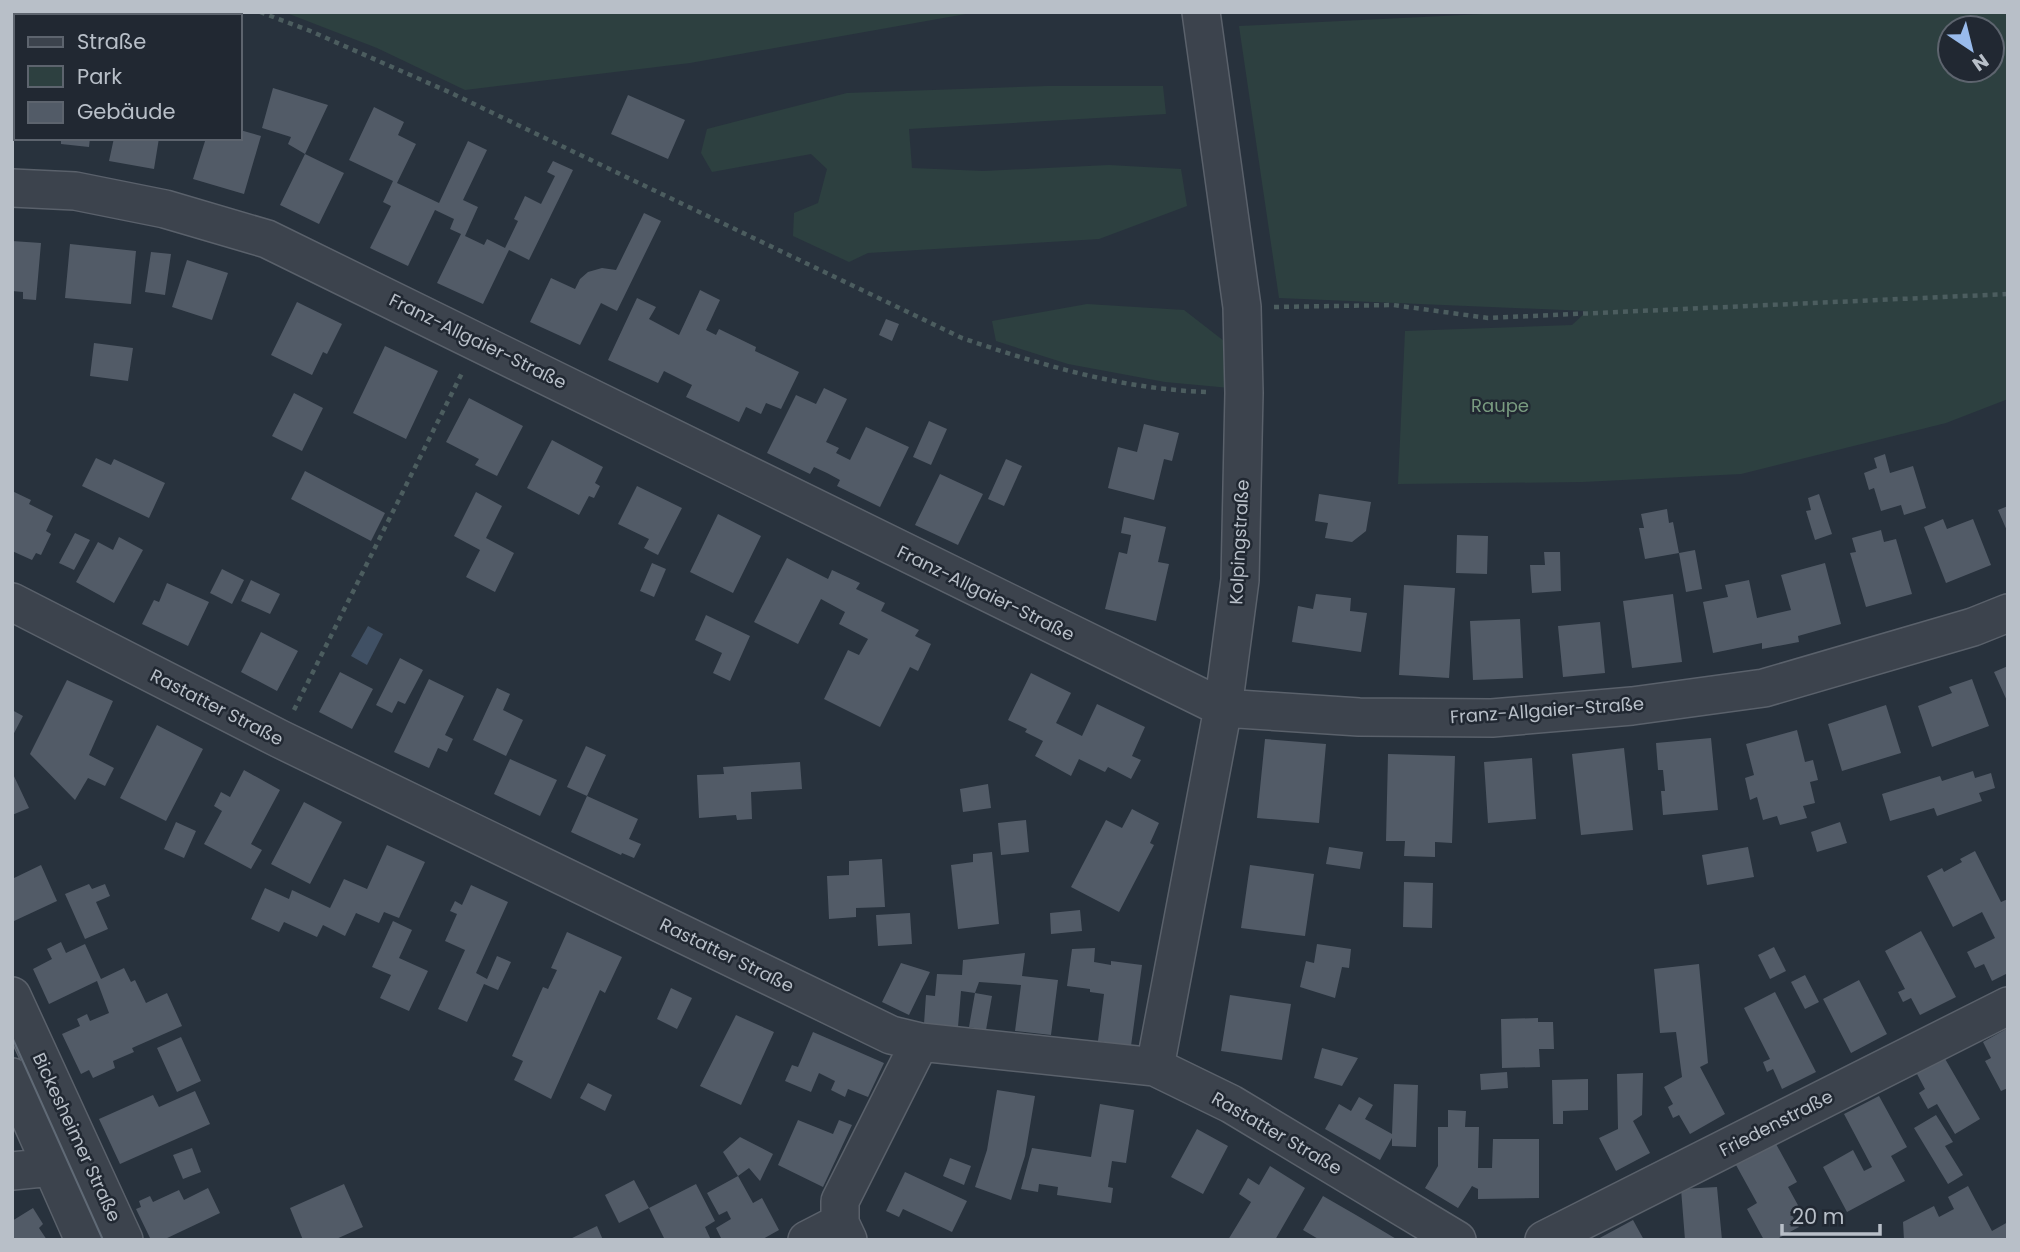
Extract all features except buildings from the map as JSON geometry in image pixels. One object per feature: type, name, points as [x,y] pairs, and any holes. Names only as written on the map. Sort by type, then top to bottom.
[{"type":"street","name":"Kolpingstraße","points":[[1155,1067],[1223,708],[1240,580],[1244,393],[1242,307],[1201,12]]},
{"type":"street","name":"Franz-Allgaier-Straße","points":[[12,188],[75,191],[152,206],[267,239],[1223,708],[1359,717],[1492,718],[1632,706],[1764,688],[1973,627],[2008,612]]},
{"type":"street","name":"Rastatter Straße","points":[[12,602],[280,739],[891,1035],[920,1042],[1155,1067],[1231,1104],[1457,1240]]},
{"type":"street","name":"Bickesheimer Straße","points":[[12,996],[124,1240]]},
{"type":"street","name":"Friedenstraße","points":[[1544,1240],[2008,1006]]},
{"type":"street","points":[[807,1240],[844,1232],[840,1200],[920,1042]]},
{"type":"street","name":"Bickesheimer Straße","points":[[12,1077],[84,1240]]},
{"type":"street","points":[[12,1171],[53,1167]]},
{"type":"path","points":[[260,12],[308,30],[449,92],[962,338],[1038,364],[1171,391],[1244,393]]},
{"type":"path","points":[[1242,307],[1394,305],[1488,318],[2008,295]]},
{"type":"path","points":[[280,739],[478,341]]},
{"type":"green space","points":[[284,12],[977,12],[690,63],[465,90],[377,48]]},
{"type":"green space","name":"Raupe","points":[[1524,12],[2008,12],[2008,399],[1946,423],[1741,474],[1583,482],[1398,484],[1405,331],[1572,325],[1587,311],[1279,298],[1239,26]]},
{"type":"green space","points":[[1047,86],[1163,86],[1166,114],[909,129],[912,168],[984,171],[1109,165],[1181,169],[1187,206],[1099,239],[868,253],[849,262],[793,236],[794,213],[818,203],[827,169],[811,154],[712,172],[701,153],[707,129],[847,93]]},
{"type":"green space","points":[[1087,304],[1184,310],[1224,341],[1230,388],[1165,382],[1068,364],[996,341],[992,321]]},
{"type":"water","points":[[368,626],[383,634],[367,665],[351,656]]},
{"type":"tram line","points":[[12,1037],[103,1240]]}]
